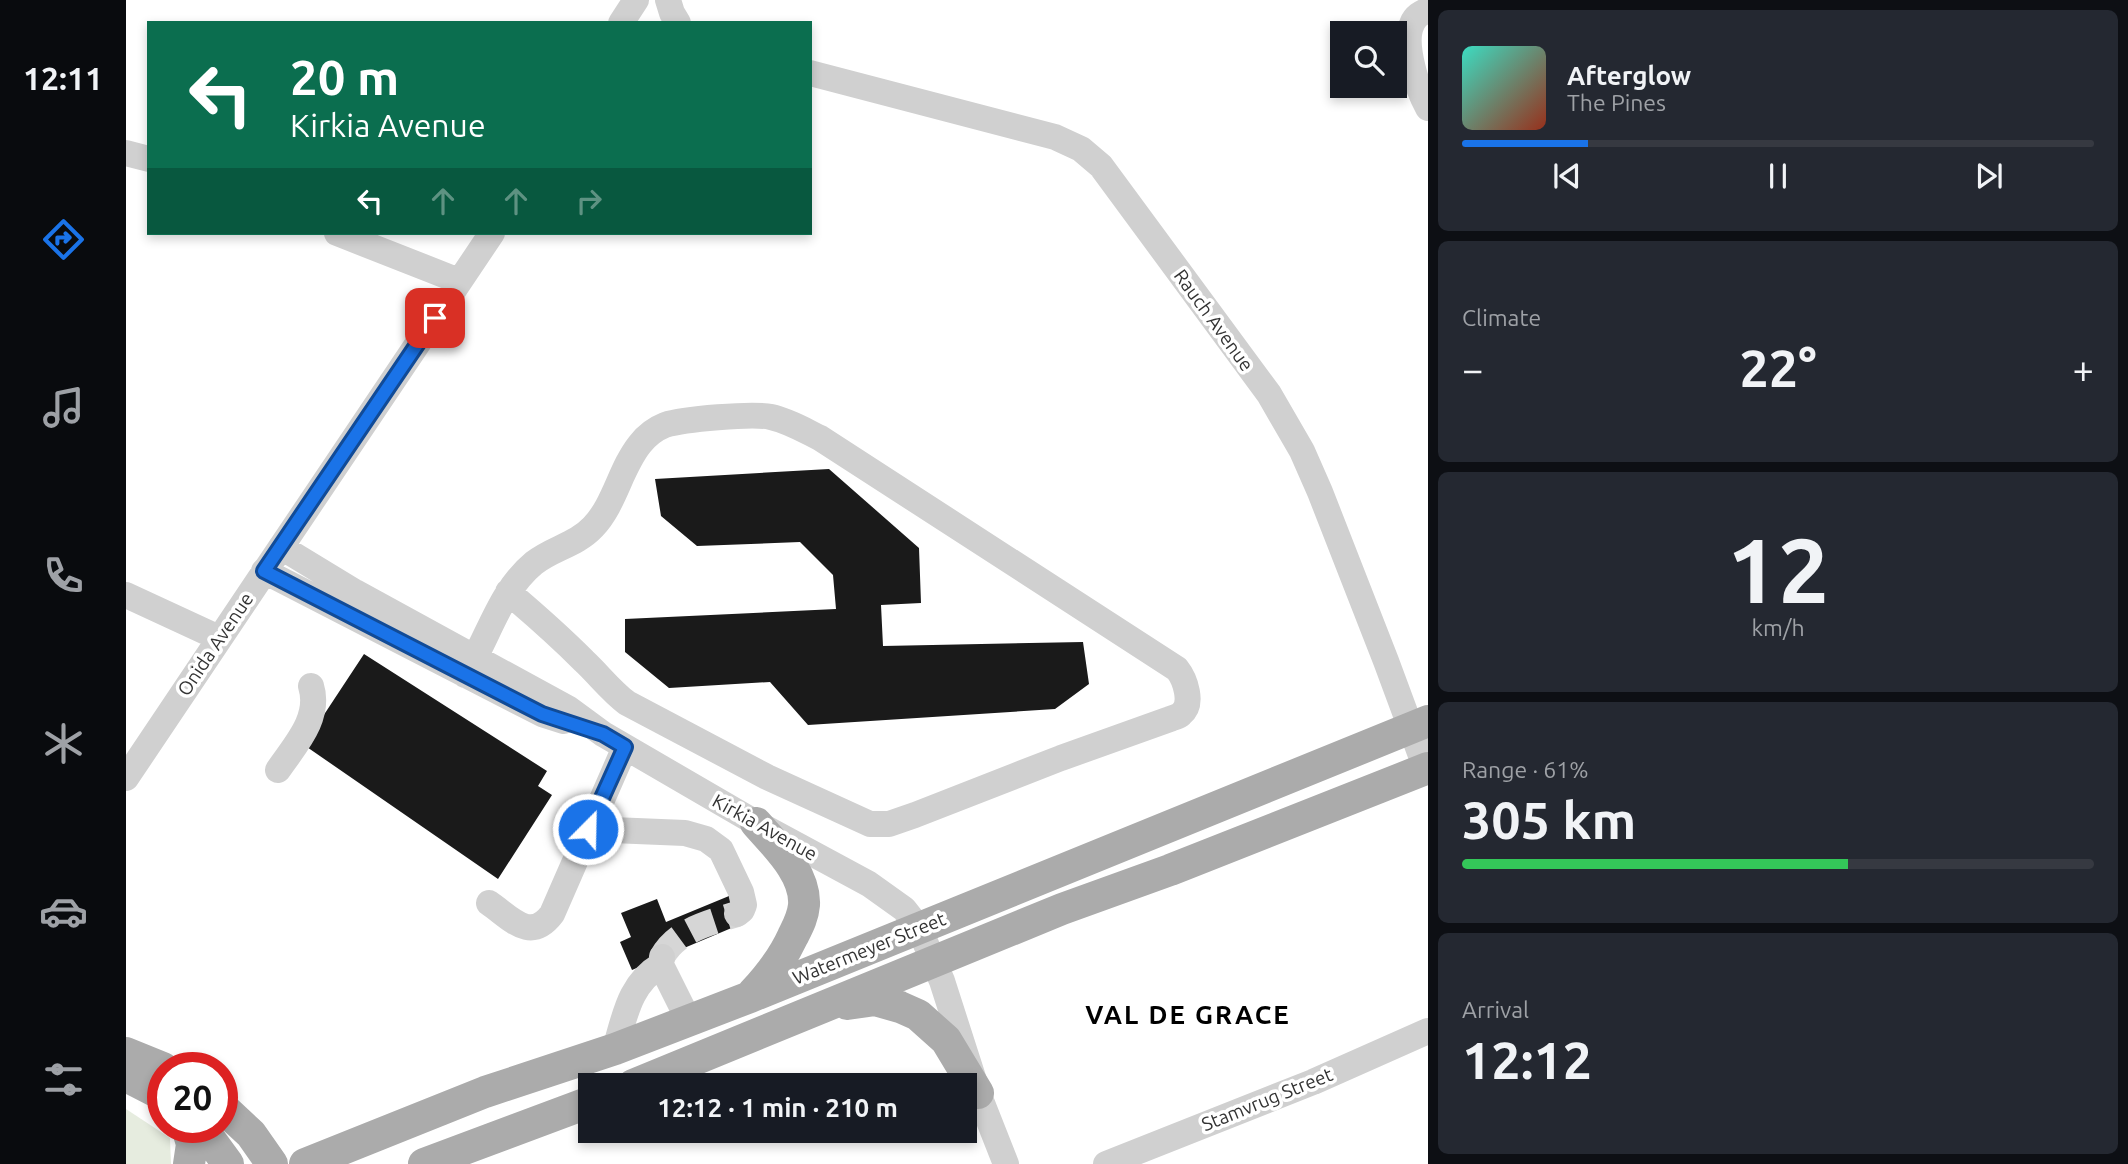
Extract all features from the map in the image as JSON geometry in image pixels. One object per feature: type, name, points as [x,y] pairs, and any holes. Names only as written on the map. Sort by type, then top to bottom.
[{"type":"main road","name":"Watermeyer Street","points":[[305,1164],[485,1092],[615,1049],[750,997],[1419,725]]},
{"type":"main road","name":"Watermeyer Street","points":[[662,1073],[1062,909],[1170,870],[1427,769]]},
{"type":"main road","points":[[750,997],[785,954],[802,919],[804,907],[802,888],[795,871],[756,823]]},
{"type":"main road","points":[[823,1007],[876,1000],[918,1015],[946,1040],[978,1093]]},
{"type":"main road","points":[[126,1054],[147,1062]]},
{"type":"main road","points":[[126,1076],[147,1087]]},
{"type":"main road","points":[[126,1089],[147,1097]]},
{"type":"main road","points":[[424,1164],[578,1106]]},
{"type":"main road","points":[[238,1122],[251,1134],[272,1164]]},
{"type":"main road","points":[[189,1164],[192,1143]]},
{"type":"main road","points":[[213,1143],[228,1164]]},
{"type":"street","points":[[622,21],[636,0]]},
{"type":"street","points":[[643,21],[657,0]]},
{"type":"street","points":[[668,0],[677,21]]},
{"type":"street","points":[[1428,10],[1417,16],[1412,23],[1408,43],[1422,96],[1428,108]]},
{"type":"street","name":"Rauch Avenue","points":[[812,73],[1055,137],[1081,149],[1101,166],[1269,394],[1302,451],[1419,725],[1427,769]]},
{"type":"street","points":[[126,153],[147,158]]},
{"type":"street","points":[[342,235],[459,281]]},
{"type":"street","name":"Onida Avenue","points":[[126,778],[491,235]]},
{"type":"street","points":[[471,666],[508,592],[517,580],[542,557],[574,542],[593,527],[601,518],[628,461],[651,432],[665,425],[681,422],[769,416],[820,438],[1177,669],[1184,677],[1186,707],[1181,714],[1170,719],[1061,758],[915,816],[889,824],[870,824],[767,777],[627,703],[567,644],[508,592]]},
{"type":"street","name":"Kirkia Avenue","points":[[281,547],[355,592],[372,615]]},
{"type":"street","name":"Kirkia Avenue","points":[[264,571],[372,615],[471,666],[542,714],[614,740],[756,823],[869,884],[904,909],[919,928]]},
{"type":"street","points":[[126,595],[219,638]]},
{"type":"street","points":[[278,770],[312,716],[315,705],[311,686]]},
{"type":"street","points":[[489,903],[525,928],[537,928],[552,914],[588,829],[614,740]]},
{"type":"street","points":[[588,829],[685,832],[706,839],[721,850],[741,892],[744,905],[737,914]]},
{"type":"street","points":[[919,928],[942,981],[978,1093],[1006,1164]]},
{"type":"street","points":[[615,1049],[639,983],[662,961],[689,1020]]},
{"type":"street","name":"Stamvrug Street","points":[[1105,1164],[1313,1082],[1428,1031]]},
{"type":"shaded area","points":[[126,1109],[147,1123],[147,1143],[170,1143],[171,1164],[126,1164]]},
{"type":"building","points":[[829,469],[919,548],[921,603],[881,605],[883,646],[1083,642],[1089,684],[1055,709],[808,725],[770,682],[669,688],[625,652],[625,619],[836,609],[833,575],[800,542],[697,546],[661,516],[655,479]]},
{"type":"building","points":[[364,654],[547,771],[538,786],[552,795],[498,879],[304,745]]},
{"type":"building","points":[[729,896],[741,924],[632,970],[620,942],[631,937],[621,913],[657,899],[666,922]]},
{"type":"tunnel","points":[[662,957],[668,948],[685,934],[705,924],[737,914]]},
{"type":"district","name":"VAL DE GRACE","points":[[1188,1014]]},
{"type":"route","points":[[435,318],[264,571],[542,714],[603,734],[625,747],[588,829]]}]
